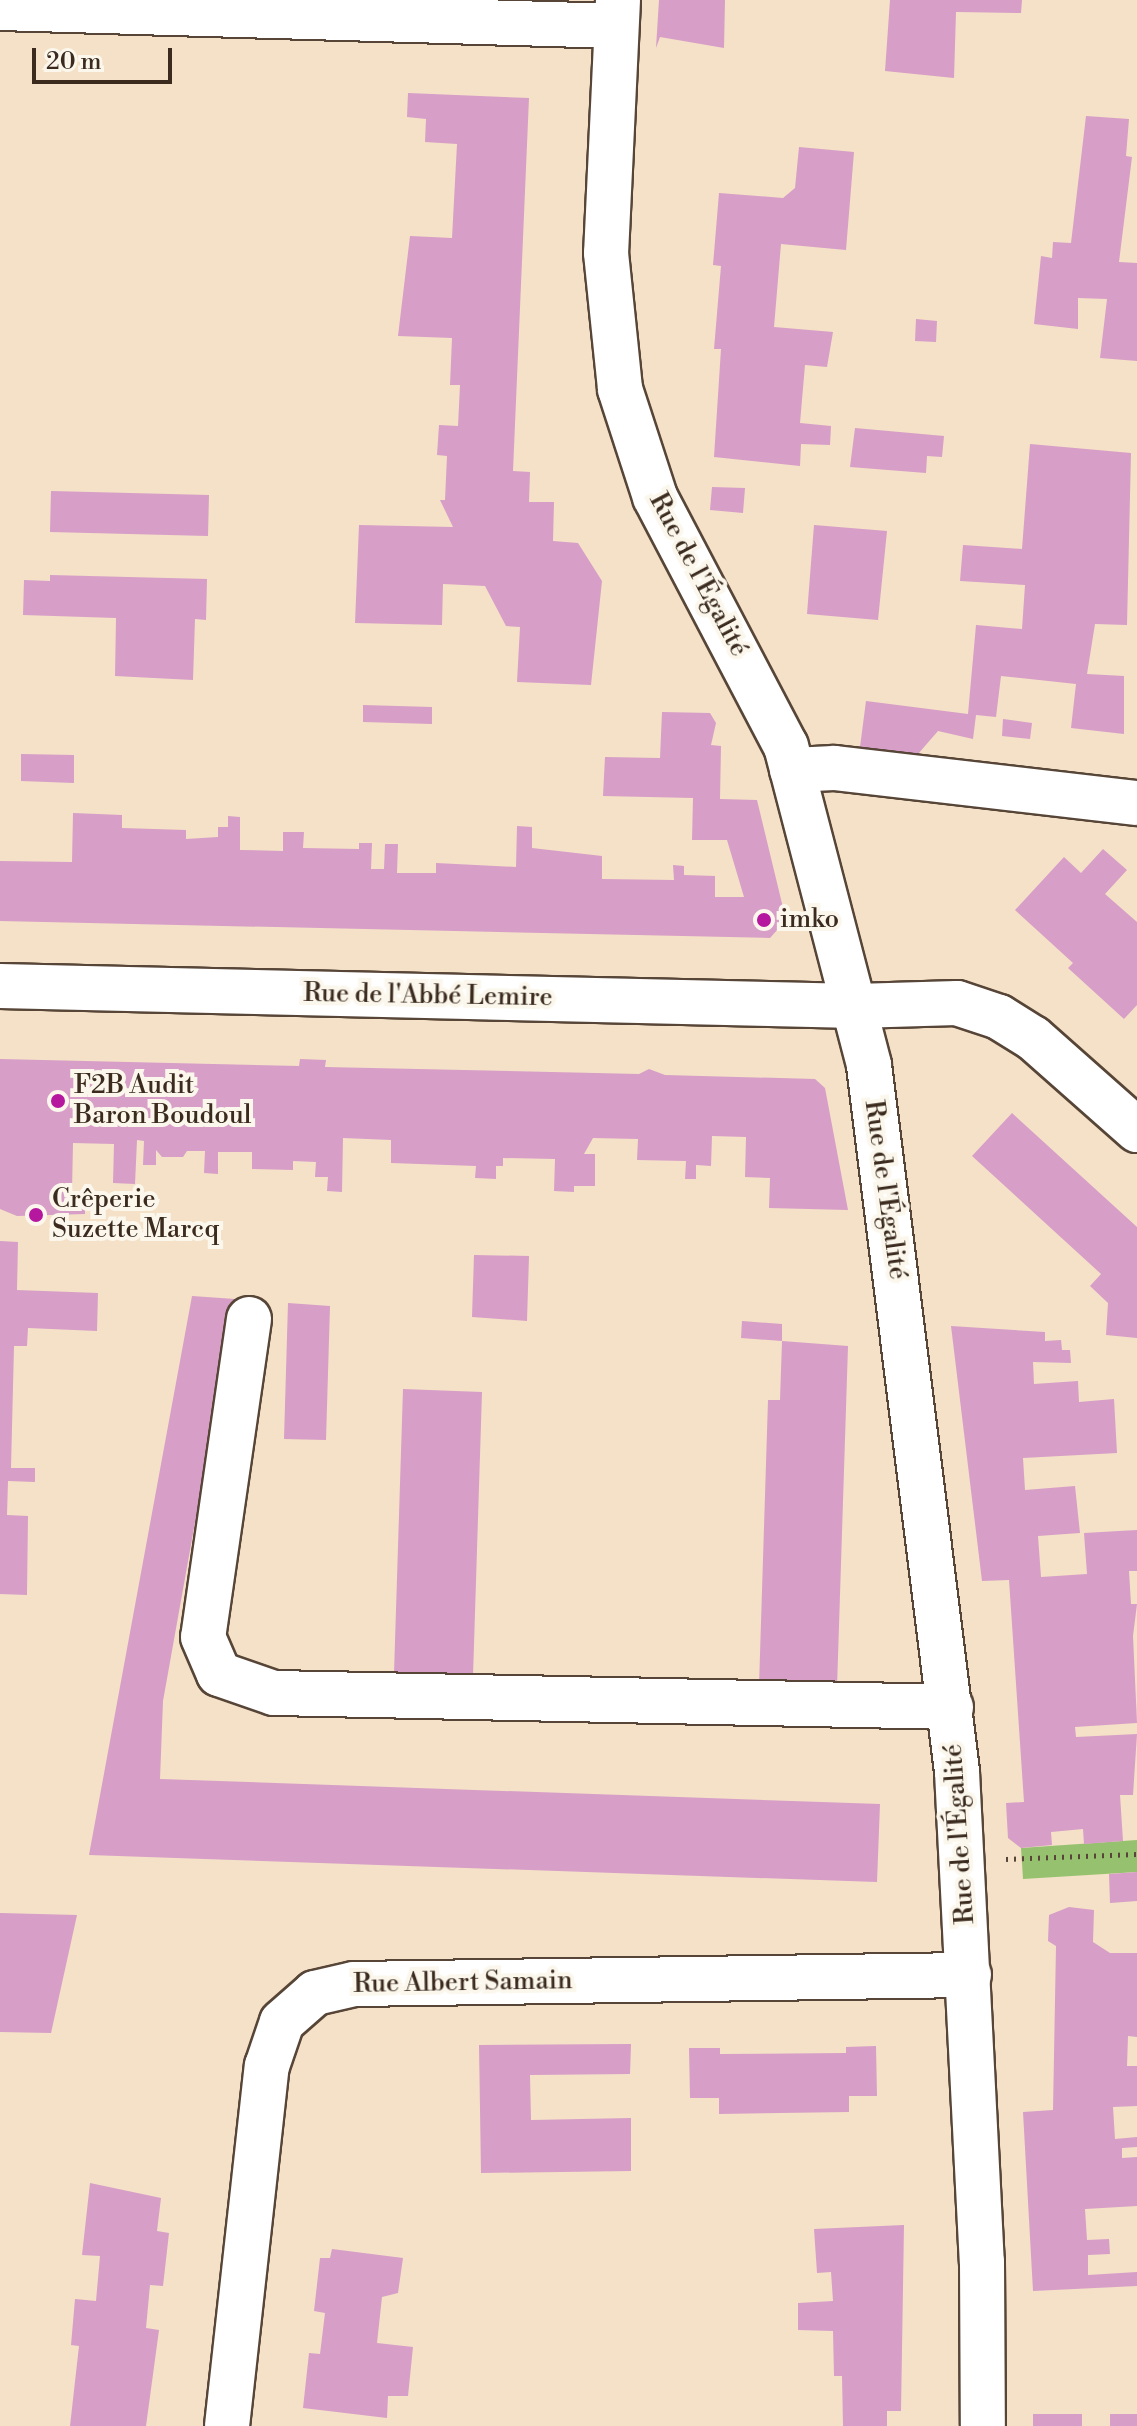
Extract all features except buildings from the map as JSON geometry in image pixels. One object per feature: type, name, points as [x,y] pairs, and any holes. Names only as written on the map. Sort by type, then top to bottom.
[{"type":"street","points":[[0,8],[617,13]]},
{"type":"street","name":"Rue de l'Égalité","points":[[617,13],[606,253],[620,389],[655,497],[777,723],[856,1006],[871,1081],[951,1707],[969,1975],[982,2262],[983,2426]]},
{"type":"street","points":[[792,770],[834,768],[1137,803]]},
{"type":"street","name":"Rue de l'Abbé Lemire","points":[[0,986],[856,1006],[957,1003],[999,1017],[1056,1056],[1137,1130]]},
{"type":"street","points":[[249,1319],[203,1637],[219,1674],[274,1693],[951,1707]]},
{"type":"street","name":"Rue Albert Samain","points":[[227,2426],[267,2066],[282,2022],[315,1993],[354,1984],[969,1975]]},
{"type":"path","points":[[961,1861],[1137,1854]]},
{"type":"green space","points":[[1137,1840],[1137,1872],[1023,1879],[1021,1848]]},
{"type":"place","name":"imko","points":[[764,920]]},
{"type":"place","name":"F2B Audit Baron Boudoul","points":[[58,1101]]},
{"type":"place","name":"Crêperie Suzette Marcq","points":[[36,1215]]}]
